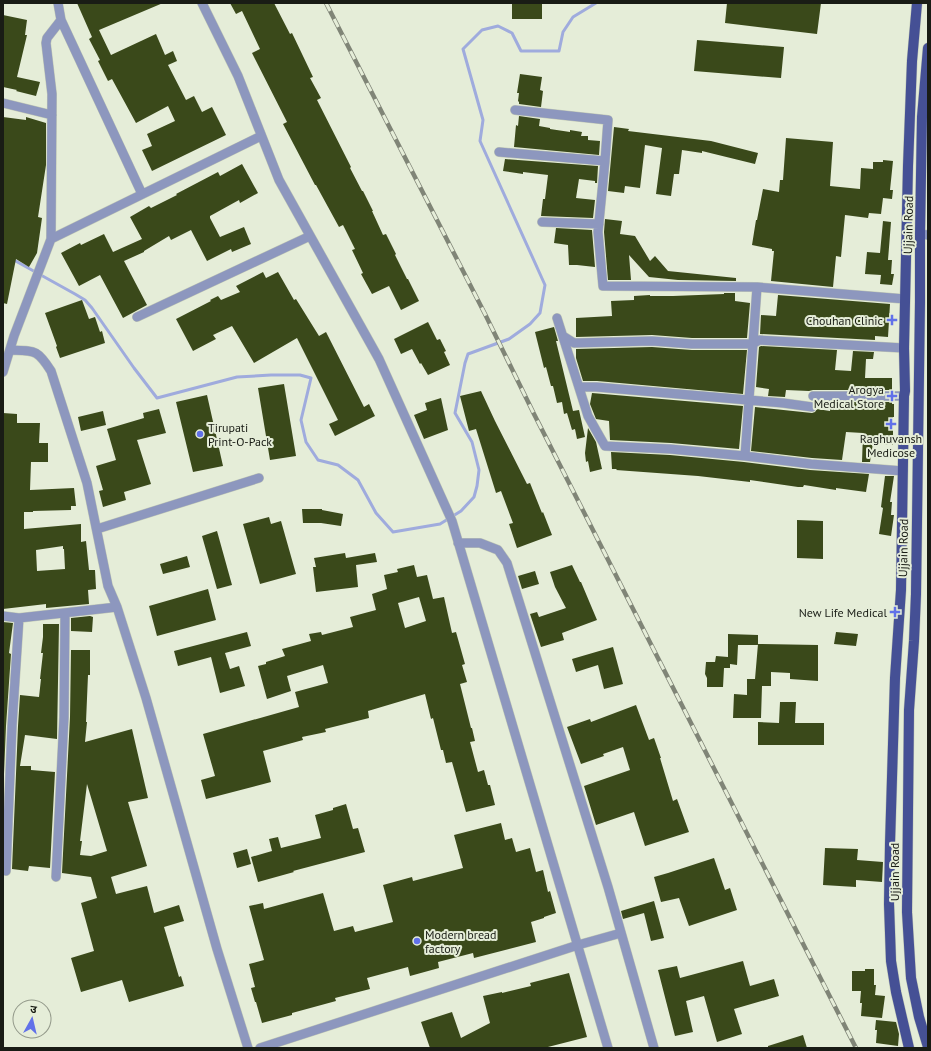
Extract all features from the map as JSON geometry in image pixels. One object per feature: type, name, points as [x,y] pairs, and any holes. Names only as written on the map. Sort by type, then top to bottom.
[{"type":"main road","name":"Ujjain Road","points":[[909,1048],[896,992],[891,961],[889,904],[895,678],[901,590],[908,166],[916,3]]},
{"type":"main road","name":"Ujjain Road","points":[[928,48],[922,117],[924,234],[920,302],[914,641],[909,710],[907,842],[907,912],[911,978],[919,1017],[928,1047]]},
{"type":"main road","points":[[898,641],[914,641]]},
{"type":"street","points":[[58,3],[61,20],[142,194]]},
{"type":"street","points":[[202,3],[238,76],[278,180],[379,358],[452,521],[608,1048]]},
{"type":"street","points":[[3,372],[14,336],[51,239],[52,94],[46,43],[47,38],[61,20]]},
{"type":"street","points":[[3,103],[52,115]]},
{"type":"street","points":[[515,110],[608,120],[606,161],[598,232],[603,286],[757,287],[906,299]]},
{"type":"street","points":[[51,239],[261,136]]},
{"type":"street","points":[[499,152],[606,161]]},
{"type":"street","points":[[542,222],[599,224]]},
{"type":"street","points":[[137,317],[310,236]]},
{"type":"street","points":[[745,456],[757,287]]},
{"type":"street","points":[[557,318],[588,416],[605,446],[670,448],[811,464],[903,471]]},
{"type":"street","points":[[563,336],[574,343],[652,341],[692,344],[753,344],[759,340],[904,348]]},
{"type":"street","points":[[10,350],[32,350],[42,357],[51,371],[87,483],[108,586],[117,607],[146,698],[216,949],[248,1048]]},
{"type":"street","points":[[579,387],[596,387],[749,400],[812,407]]},
{"type":"street","points":[[813,396],[904,396]]},
{"type":"street","points":[[97,529],[259,478]]},
{"type":"street","points":[[458,543],[480,543],[498,550],[507,563],[608,887],[654,1048]]},
{"type":"street","points":[[3,616],[19,618],[117,607]]},
{"type":"street","points":[[56,877],[64,716],[65,613]]},
{"type":"street","points":[[6,872],[7,765],[12,726],[19,618]]},
{"type":"street","points":[[260,1048],[621,932]]},
{"type":"building","points":[[77,3],[163,3],[99,30],[111,55],[156,34],[165,55],[173,51],[177,61],[168,65],[186,100],[194,96],[202,112],[212,107],[226,135],[152,171],[142,150],[152,146],[147,134],[175,121],[168,106],[136,123],[112,79],[108,81],[98,61],[100,60],[89,39],[92,37]]},
{"type":"building","points":[[230,3],[274,3],[290,34],[292,33],[313,77],[310,78],[321,98],[317,100],[351,167],[350,168],[373,211],[383,235],[386,234],[396,254],[395,255],[419,301],[401,310],[389,286],[372,294],[361,274],[363,273],[352,250],[355,249],[343,225],[339,227],[283,124],[287,122],[252,53],[260,49],[242,11],[236,14]]},
{"type":"building","points":[[512,3],[542,3],[542,19],[512,19]]},
{"type":"building","points":[[727,3],[821,3],[817,34],[725,23]]},
{"type":"building","points":[[3,15],[27,20],[25,35],[27,35],[17,77],[40,82],[36,96],[3,87]]},
{"type":"building","points":[[697,40],[784,47],[781,78],[694,71]]},
{"type":"building","points":[[520,74],[542,77],[540,90],[543,91],[541,107],[519,104],[519,93],[517,93]]},
{"type":"building","points":[[519,116],[540,119],[539,126],[550,129],[582,132],[581,136],[588,136],[588,140],[600,141],[599,155],[514,147],[516,125],[518,126]]},
{"type":"building","points":[[3,117],[26,120],[26,117],[46,123],[46,165],[38,217],[42,218],[37,253],[29,267],[16,259],[7,304],[3,303]]},
{"type":"building","points":[[614,127],[629,129],[628,131],[711,141],[758,153],[755,164],[702,151],[702,153],[682,150],[679,174],[674,174],[671,196],[656,194],[662,148],[645,145],[640,188],[625,186],[624,193],[608,191]]},
{"type":"building","points":[[786,138],[833,142],[830,186],[860,189],[861,168],[873,169],[873,162],[883,162],[883,160],[893,161],[890,190],[893,190],[892,199],[883,198],[881,214],[869,213],[868,218],[845,215],[841,257],[836,256],[833,287],[771,281],[774,251],[772,251],[772,249],[752,245],[763,189],[779,192],[780,180],[783,180]]},
{"type":"building","points":[[505,159],[598,166],[597,183],[595,183],[595,181],[579,179],[576,198],[595,200],[593,218],[541,216],[548,175],[523,172],[523,174],[503,171]]},
{"type":"building","points":[[242,164],[258,193],[240,203],[239,200],[210,216],[210,218],[220,237],[244,227],[251,244],[232,252],[231,249],[207,261],[191,230],[171,240],[169,236],[144,252],[124,261],[147,305],[123,318],[100,275],[79,286],[61,253],[80,243],[81,245],[104,234],[113,252],[142,239],[130,217],[149,206],[151,208],[177,195],[176,194],[218,172],[220,176]]},
{"type":"building","points":[[605,219],[622,221],[620,234],[635,236],[650,261],[655,256],[668,271],[736,278],[736,281],[678,280],[649,277],[629,255],[631,280],[608,280],[604,232]]},
{"type":"building","points":[[883,221],[891,222],[888,260],[892,260],[891,274],[894,274],[892,285],[880,284],[881,275],[865,274],[867,252],[880,253]]},
{"type":"building","points":[[556,228],[592,230],[595,267],[569,265],[568,245],[554,243]]},
{"type":"building","points":[[263,272],[266,278],[278,272],[294,300],[296,299],[319,336],[326,332],[364,407],[369,404],[375,416],[335,436],[329,424],[338,420],[297,338],[254,363],[232,326],[213,335],[216,339],[193,351],[176,319],[218,296],[221,300],[240,292],[236,286]]},
{"type":"building","points":[[735,293],[735,301],[750,303],[747,338],[692,338],[652,335],[576,337],[576,318],[612,316],[611,301],[634,300],[634,296],[673,296]]},
{"type":"building","points":[[778,295],[890,304],[888,337],[875,336],[875,340],[760,334],[761,315],[776,316]]},
{"type":"building","points":[[82,300],[89,319],[95,317],[100,332],[102,331],[105,343],[60,358],[45,313]]},
{"type":"building","points":[[428,322],[437,340],[440,339],[446,351],[444,352],[450,365],[428,375],[412,349],[401,354],[394,339]]},
{"type":"building","points":[[554,327],[573,411],[579,410],[585,437],[577,439],[575,429],[572,430],[567,413],[564,414],[562,402],[557,403],[546,367],[544,368],[535,332]]},
{"type":"building","points":[[652,347],[692,350],[747,350],[743,394],[583,381],[576,358],[576,349]]},
{"type":"building","points":[[759,347],[837,350],[835,370],[851,371],[853,351],[874,352],[873,359],[866,359],[865,378],[892,378],[892,390],[786,390],[785,397],[768,396],[769,389],[756,387]]},
{"type":"building","points":[[284,384],[296,456],[270,460],[258,388]]},
{"type":"building","points":[[481,391],[527,484],[530,483],[552,535],[517,548],[509,524],[513,523],[501,491],[496,493],[476,429],[469,431],[460,396]]},
{"type":"building","points":[[592,393],[743,406],[739,449],[671,443],[610,440],[609,421],[596,419],[590,404]]},
{"type":"building","name":"Tirupati Print-O-Pack","points":[[207,395],[223,466],[193,472],[176,402]]},
{"type":"building","points":[[441,398],[448,430],[424,439],[414,415],[427,410],[425,403]]},
{"type":"building","points":[[831,402],[892,402],[892,404],[894,404],[893,445],[873,443],[870,462],[862,462],[863,433],[846,432],[842,460],[751,451],[755,407],[812,413],[817,409],[830,411]]},
{"type":"building","points":[[159,409],[166,433],[137,440],[151,484],[124,492],[126,500],[103,507],[99,491],[103,490],[96,466],[116,460],[107,429],[144,418],[143,413]]},
{"type":"building","points":[[103,411],[106,425],[81,431],[78,417]]},
{"type":"building","points":[[3,413],[17,414],[17,423],[40,423],[39,443],[48,443],[48,462],[31,462],[30,490],[74,488],[76,506],[71,506],[71,510],[24,512],[24,529],[81,524],[81,542],[86,541],[89,570],[95,570],[96,589],[88,590],[89,604],[46,608],[46,604],[3,609]],"holes":[[[63,546],[65,569],[37,571],[36,550]]]},
{"type":"building","points":[[588,428],[596,442],[602,469],[590,472],[588,461],[586,462],[585,453]]},
{"type":"building","points":[[611,452],[670,455],[810,470],[869,474],[866,492],[836,488],[836,490],[804,485],[803,487],[798,487],[750,480],[750,482],[698,476],[616,470],[617,469],[612,469]]},
{"type":"building","points":[[885,476],[894,476],[890,502],[892,502],[891,515],[894,515],[891,536],[879,534],[883,508],[881,507]]},
{"type":"building","points":[[302,509],[322,509],[343,514],[341,526],[321,523],[303,523]]},
{"type":"building","points":[[269,517],[271,524],[281,521],[296,574],[260,584],[243,524]]},
{"type":"building","points":[[797,520],[823,521],[823,559],[797,558]]},
{"type":"building","points":[[217,531],[232,585],[217,589],[202,536]]},
{"type":"building","points":[[345,553],[346,558],[375,553],[377,562],[356,565],[358,587],[316,592],[313,567],[316,567],[314,558]]},
{"type":"building","points":[[187,556],[190,567],[163,574],[160,564]]},
{"type":"building","points":[[414,565],[417,577],[427,575],[433,599],[444,597],[452,633],[456,632],[465,664],[462,665],[467,682],[460,684],[475,741],[470,742],[478,772],[484,770],[488,785],[490,785],[495,805],[466,812],[452,762],[446,763],[443,750],[441,750],[425,694],[368,711],[369,718],[325,729],[326,732],[302,737],[303,740],[263,751],[271,782],[206,799],[201,780],[215,776],[203,734],[299,707],[295,692],[328,683],[323,665],[287,676],[291,691],[267,699],[258,666],[285,656],[282,649],[311,641],[309,634],[321,632],[322,635],[353,627],[350,617],[376,610],[372,594],[387,589],[384,575],[398,572],[397,569]],"holes":[[[419,597],[426,621],[405,628],[398,603]]]},
{"type":"building","points":[[572,565],[597,620],[562,633],[564,640],[541,647],[530,614],[537,612],[539,617],[566,608],[555,587],[550,572]]},
{"type":"building","points":[[535,571],[539,584],[522,589],[518,576]]},
{"type":"building","points":[[208,589],[216,620],[157,636],[149,606]]},
{"type":"building","points":[[93,617],[92,632],[71,631],[71,618]]},
{"type":"building","points":[[3,622],[13,623],[9,653],[11,654],[3,798]]},
{"type":"building","points":[[43,624],[59,624],[57,739],[25,735],[20,766],[31,766],[31,770],[55,772],[50,868],[29,866],[28,871],[12,869],[18,726],[20,695],[39,697],[43,653],[41,653]]},
{"type":"building","points":[[247,632],[251,646],[225,653],[230,669],[239,666],[245,686],[220,693],[211,657],[178,666],[174,651]]},
{"type":"building","points":[[836,632],[858,634],[856,646],[834,644]]},
{"type":"building","points":[[728,634],[758,635],[758,645],[738,645],[737,665],[730,664],[730,668],[724,668],[723,687],[707,687],[707,678],[705,674],[706,662],[715,662],[716,656],[728,657]]},
{"type":"building","points":[[758,644],[818,645],[818,681],[790,679],[790,673],[771,672],[771,686],[762,686],[761,718],[733,718],[734,694],[747,695],[747,679],[755,679]]},
{"type":"building","points":[[613,647],[623,684],[604,689],[598,665],[576,672],[572,659]]},
{"type":"building","points":[[71,650],[90,650],[90,675],[88,675],[85,742],[132,729],[148,798],[128,802],[147,866],[111,877],[116,894],[147,886],[154,913],[179,905],[184,921],[164,927],[179,977],[181,976],[184,986],[129,1002],[122,980],[81,992],[71,958],[94,951],[81,903],[97,898],[91,877],[62,873],[70,717]],"holes":[[[87,784],[107,851],[91,856],[80,855],[82,841],[80,841]]]},
{"type":"building","points":[[780,702],[796,702],[795,723],[824,723],[824,745],[758,745],[758,722],[779,723]]},
{"type":"building","points":[[636,705],[649,740],[654,738],[673,801],[677,799],[689,832],[645,846],[634,812],[596,825],[584,786],[630,770],[623,747],[603,754],[604,756],[581,764],[567,727],[590,719],[591,722]]},
{"type":"building","points":[[346,804],[353,829],[358,828],[365,852],[258,882],[251,857],[272,851],[269,839],[278,837],[281,848],[321,838],[315,815],[333,810],[333,808]]},
{"type":"building","points":[[501,823],[505,840],[512,838],[516,852],[530,848],[536,872],[543,870],[548,892],[550,891],[556,913],[531,922],[536,942],[474,958],[473,953],[438,962],[439,968],[410,976],[408,967],[367,978],[370,989],[335,998],[336,1001],[262,1023],[251,988],[255,987],[249,964],[264,960],[249,906],[263,903],[264,909],[323,893],[334,931],[353,926],[355,932],[393,922],[383,885],[412,877],[413,881],[463,868],[454,835]]},
{"type":"building","points":[[825,848],[858,849],[857,860],[883,862],[882,882],[856,880],[856,887],[823,885]]},
{"type":"building","points":[[247,849],[251,864],[237,868],[233,853]]},
{"type":"building","points":[[714,858],[725,890],[730,888],[737,910],[689,926],[679,898],[661,902],[654,877]]},
{"type":"building","points":[[654,901],[664,938],[651,941],[644,913],[623,919],[621,911]]},
{"type":"building","points":[[743,961],[750,986],[774,979],[779,996],[734,1009],[742,1034],[717,1042],[704,996],[686,1001],[693,1032],[675,1036],[658,970],[677,966],[680,978]]},
{"type":"building","points":[[865,969],[874,969],[874,985],[876,985],[875,995],[885,996],[882,1018],[861,1016],[861,991],[852,991],[852,971],[865,971]]},
{"type":"building","points":[[569,973],[587,1037],[544,1048],[430,1048],[421,1022],[452,1012],[461,1038],[490,1023],[483,996],[531,986],[530,983]]},
{"type":"building","points":[[876,1020],[896,1022],[899,1034],[898,1046],[876,1043]]},
{"type":"building","points":[[803,1035],[807,1048],[768,1048],[768,1046]]},
{"type":"waterway","points":[[12,259],[85,300],[157,398],[237,377],[300,375],[311,378],[301,420],[306,442],[318,460],[338,465],[358,480],[376,513],[393,532],[440,524],[461,511],[474,497],[477,486],[479,470],[472,442],[455,413],[468,354],[509,339],[530,324],[540,313],[545,285],[480,141],[483,120],[463,49],[482,30],[498,26],[512,33],[521,51],[559,51],[563,32],[573,17],[596,3]]},
{"type":"railway","points":[[326,3],[856,1048]]},
{"type":"place","name":"Chouhan Clinic","points":[[892,320]]},
{"type":"place","name":"Arogya Medical Store","points":[[892,396]]},
{"type":"place","name":"Raghuvansh Medicose","points":[[891,424]]},
{"type":"place","name":"Tirupati Print-O-Pack","points":[[200,434]]},
{"type":"place","name":"New Life Medical","points":[[895,612]]},
{"type":"place","name":"Modern bread factory","points":[[417,941]]}]
